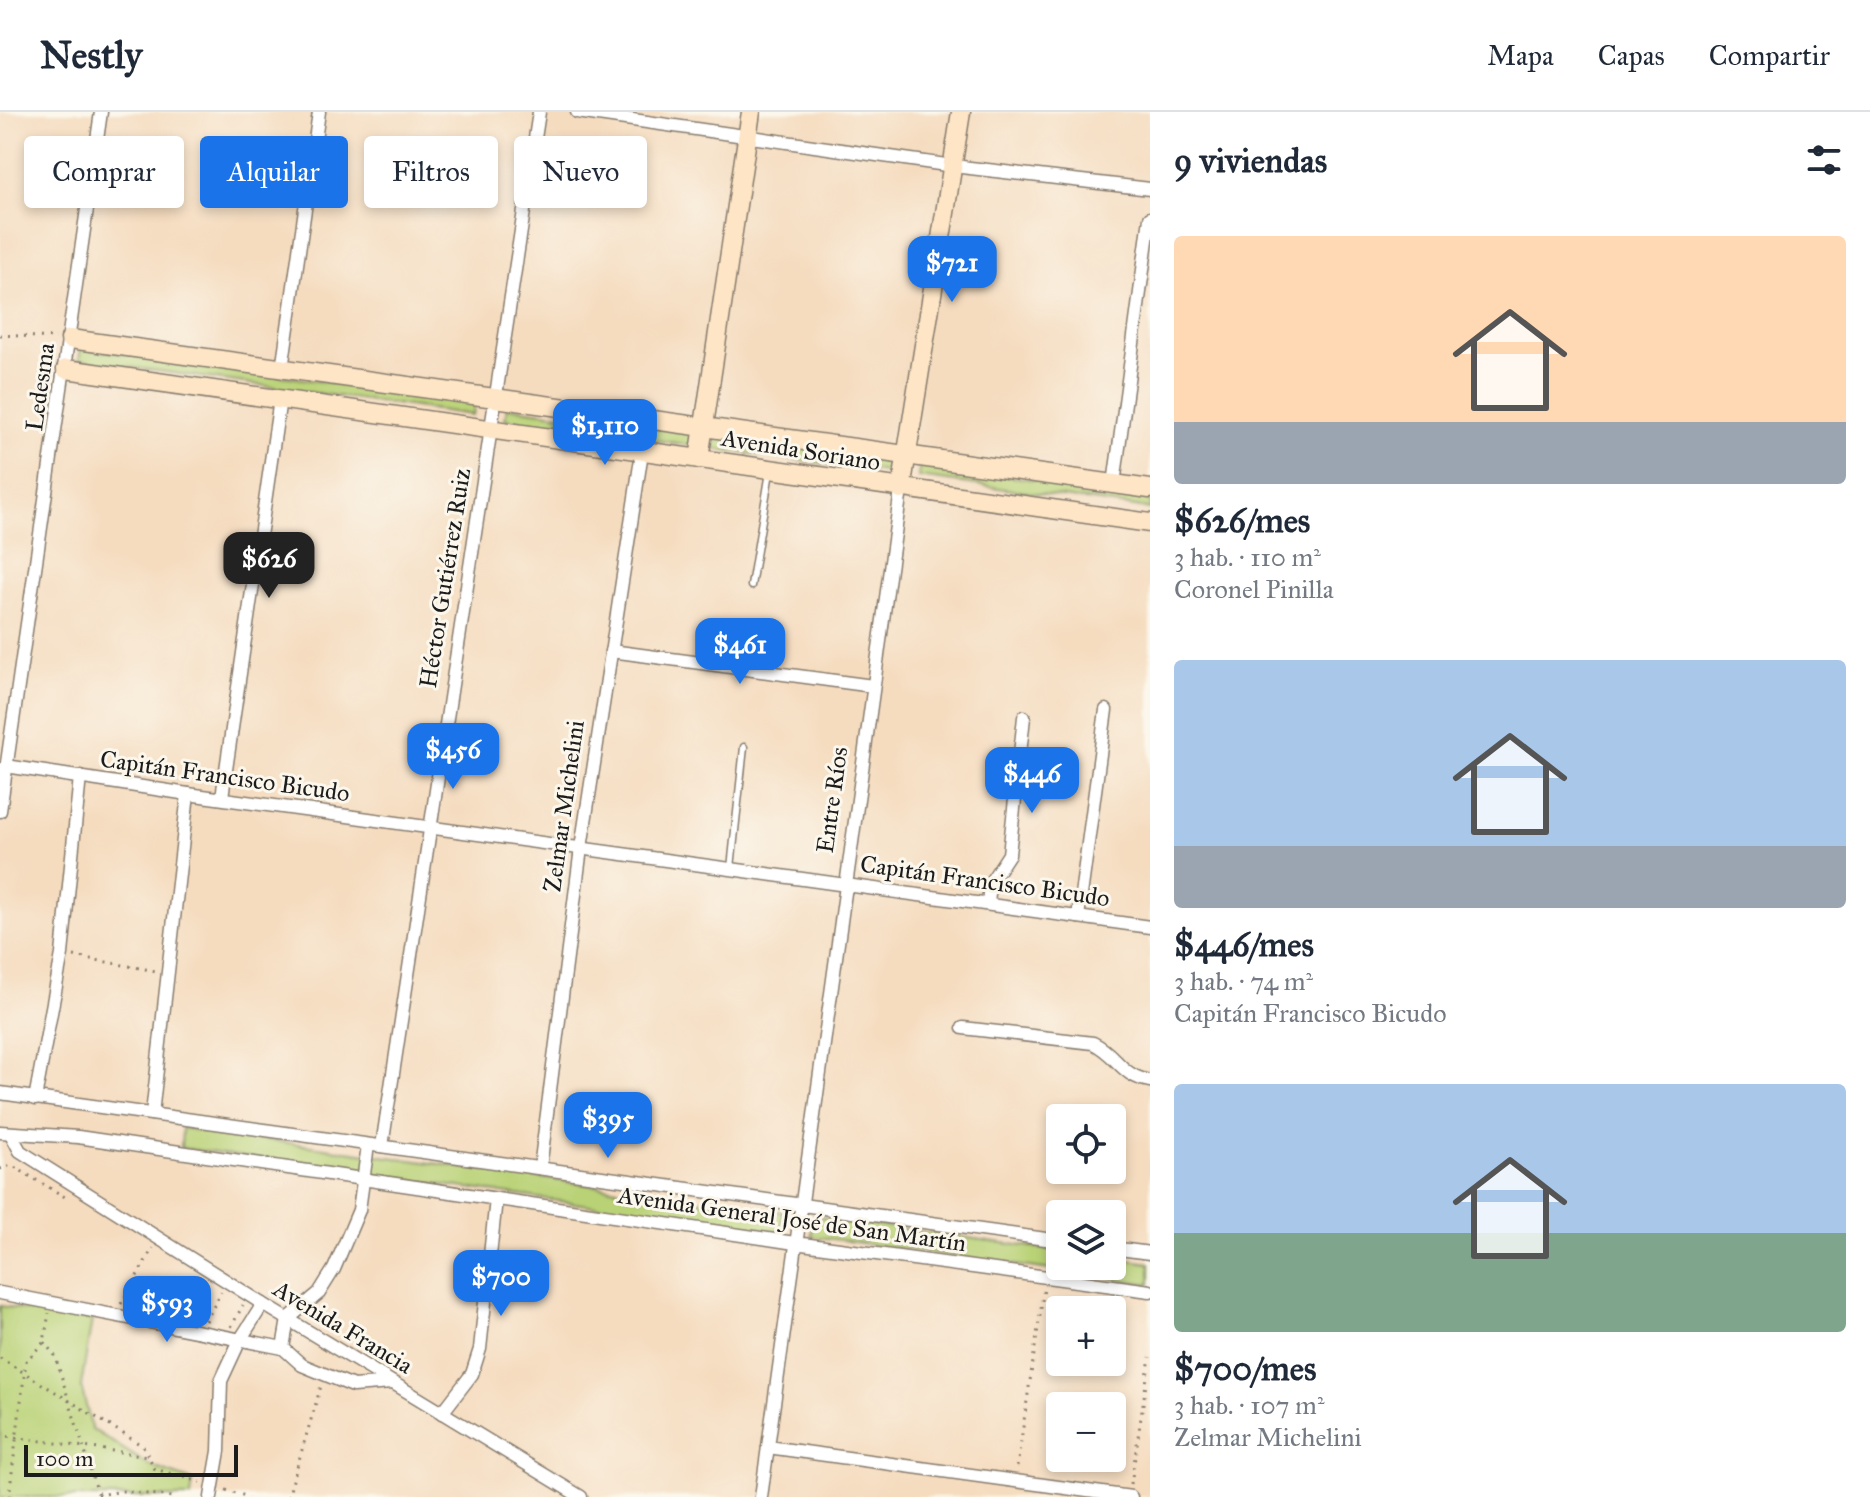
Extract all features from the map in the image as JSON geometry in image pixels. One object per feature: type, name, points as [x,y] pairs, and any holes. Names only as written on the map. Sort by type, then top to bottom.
[{"type":"street","name":"Ledesma","points":[[0,811],[101,112]]},
{"type":"street","points":[[282,369],[319,112]]},
{"type":"street","name":"Héctor Gutiérrez Ruiz","points":[[288,1319],[319,1293],[334,1269],[359,1210],[375,1146],[429,828],[539,112]]},
{"type":"street","points":[[577,112],[953,166],[1150,189]]},
{"type":"street","points":[[699,459],[751,112]]},
{"type":"street","name":"Entre Ríos","points":[[761,1497],[844,884],[906,456],[961,112]]},
{"type":"street","points":[[1114,484],[1150,218]]},
{"type":"street","name":"Avenida Soriano","points":[[70,339],[1150,489]]},
{"type":"street","name":"Avenida Soriano","points":[[66,369],[1150,523]]},
{"type":"street","points":[[222,797],[280,399]]},
{"type":"street","name":"Zelmar Michelini","points":[[540,1168],[581,848],[642,452]]},
{"type":"street","points":[[611,651],[873,686]]},
{"type":"street","points":[[1078,917],[1106,710]]},
{"type":"street","points":[[988,904],[990,883],[1009,854],[1024,717]]},
{"type":"street","name":"Capitán Francisco Bicudo","points":[[6,766],[429,828],[1150,927]]},
{"type":"street","points":[[35,1099],[62,954],[80,777]]},
{"type":"street","points":[[152,1114],[188,794]]},
{"type":"street","points":[[963,1028],[1093,1043],[1105,1048],[1129,1075],[1150,1081]]},
{"type":"street","name":"Avenida General José de San Martín","points":[[0,1093],[1046,1239]]},
{"type":"street","name":"Avenida General José de San Martín","points":[[6,1133],[78,1137],[1046,1277]]},
{"type":"street","name":"Avenida Francia","points":[[6,1133],[20,1151],[442,1413],[561,1492],[581,1497]]},
{"type":"street","points":[[442,1413],[472,1374],[480,1349],[496,1199]]},
{"type":"street","points":[[1126,1250],[1150,1253]]},
{"type":"street","name":"Avenida General José de San Martín","points":[[1068,1280],[1150,1291]]},
{"type":"street","points":[[0,1293],[283,1348],[302,1365],[353,1386],[392,1383]]},
{"type":"street","points":[[212,1492],[219,1451],[221,1381],[240,1340],[263,1304]]},
{"type":"street","points":[[283,1348],[288,1319]]},
{"type":"street","points":[[768,1447],[1130,1497]]},
{"type":"lane","points":[[751,586],[770,469]]},
{"type":"lane","points":[[731,868],[744,747]]},
{"type":"path","points":[[0,335],[70,339]]},
{"type":"path","points":[[62,954],[168,973]]},
{"type":"path","points":[[114,1315],[153,1248]]},
{"type":"path","points":[[1015,1481],[1046,1277]]},
{"type":"path","points":[[201,1332],[223,1289]]},
{"type":"path","points":[[225,1337],[245,1302]]},
{"type":"path","points":[[9,1497],[26,1361],[44,1342],[51,1303]]},
{"type":"path","points":[[44,1342],[55,1356],[98,1496],[123,1491],[174,1497]]},
{"type":"path","points":[[1130,1497],[1150,1357]]},
{"type":"path","points":[[0,1358],[143,1446],[155,1469],[212,1492],[249,1497]]},
{"type":"path","points":[[288,1497],[318,1390],[327,1377]]},
{"type":"path","points":[[0,1435],[148,1456]]},
{"type":"green space","points":[[81,348],[475,403],[473,415],[79,360]]},
{"type":"green space","points":[[507,407],[693,433],[691,445],[505,419]]},
{"type":"green space","points":[[716,436],[888,460],[887,472],[714,449]]},
{"type":"green space","points":[[920,464],[1150,496],[1150,509],[918,477]]},
{"type":"green space","points":[[182,1128],[783,1212],[781,1232],[181,1148]]},
{"type":"green space","points":[[814,1216],[1046,1249],[1046,1269],[811,1236]]},
{"type":"green space","points":[[1126,1260],[1150,1263],[1150,1284],[1122,1280],[1126,1280]]},
{"type":"green space","points":[[0,1306],[92,1320],[81,1386],[92,1429],[150,1466],[193,1481],[191,1497],[0,1497]]}]
